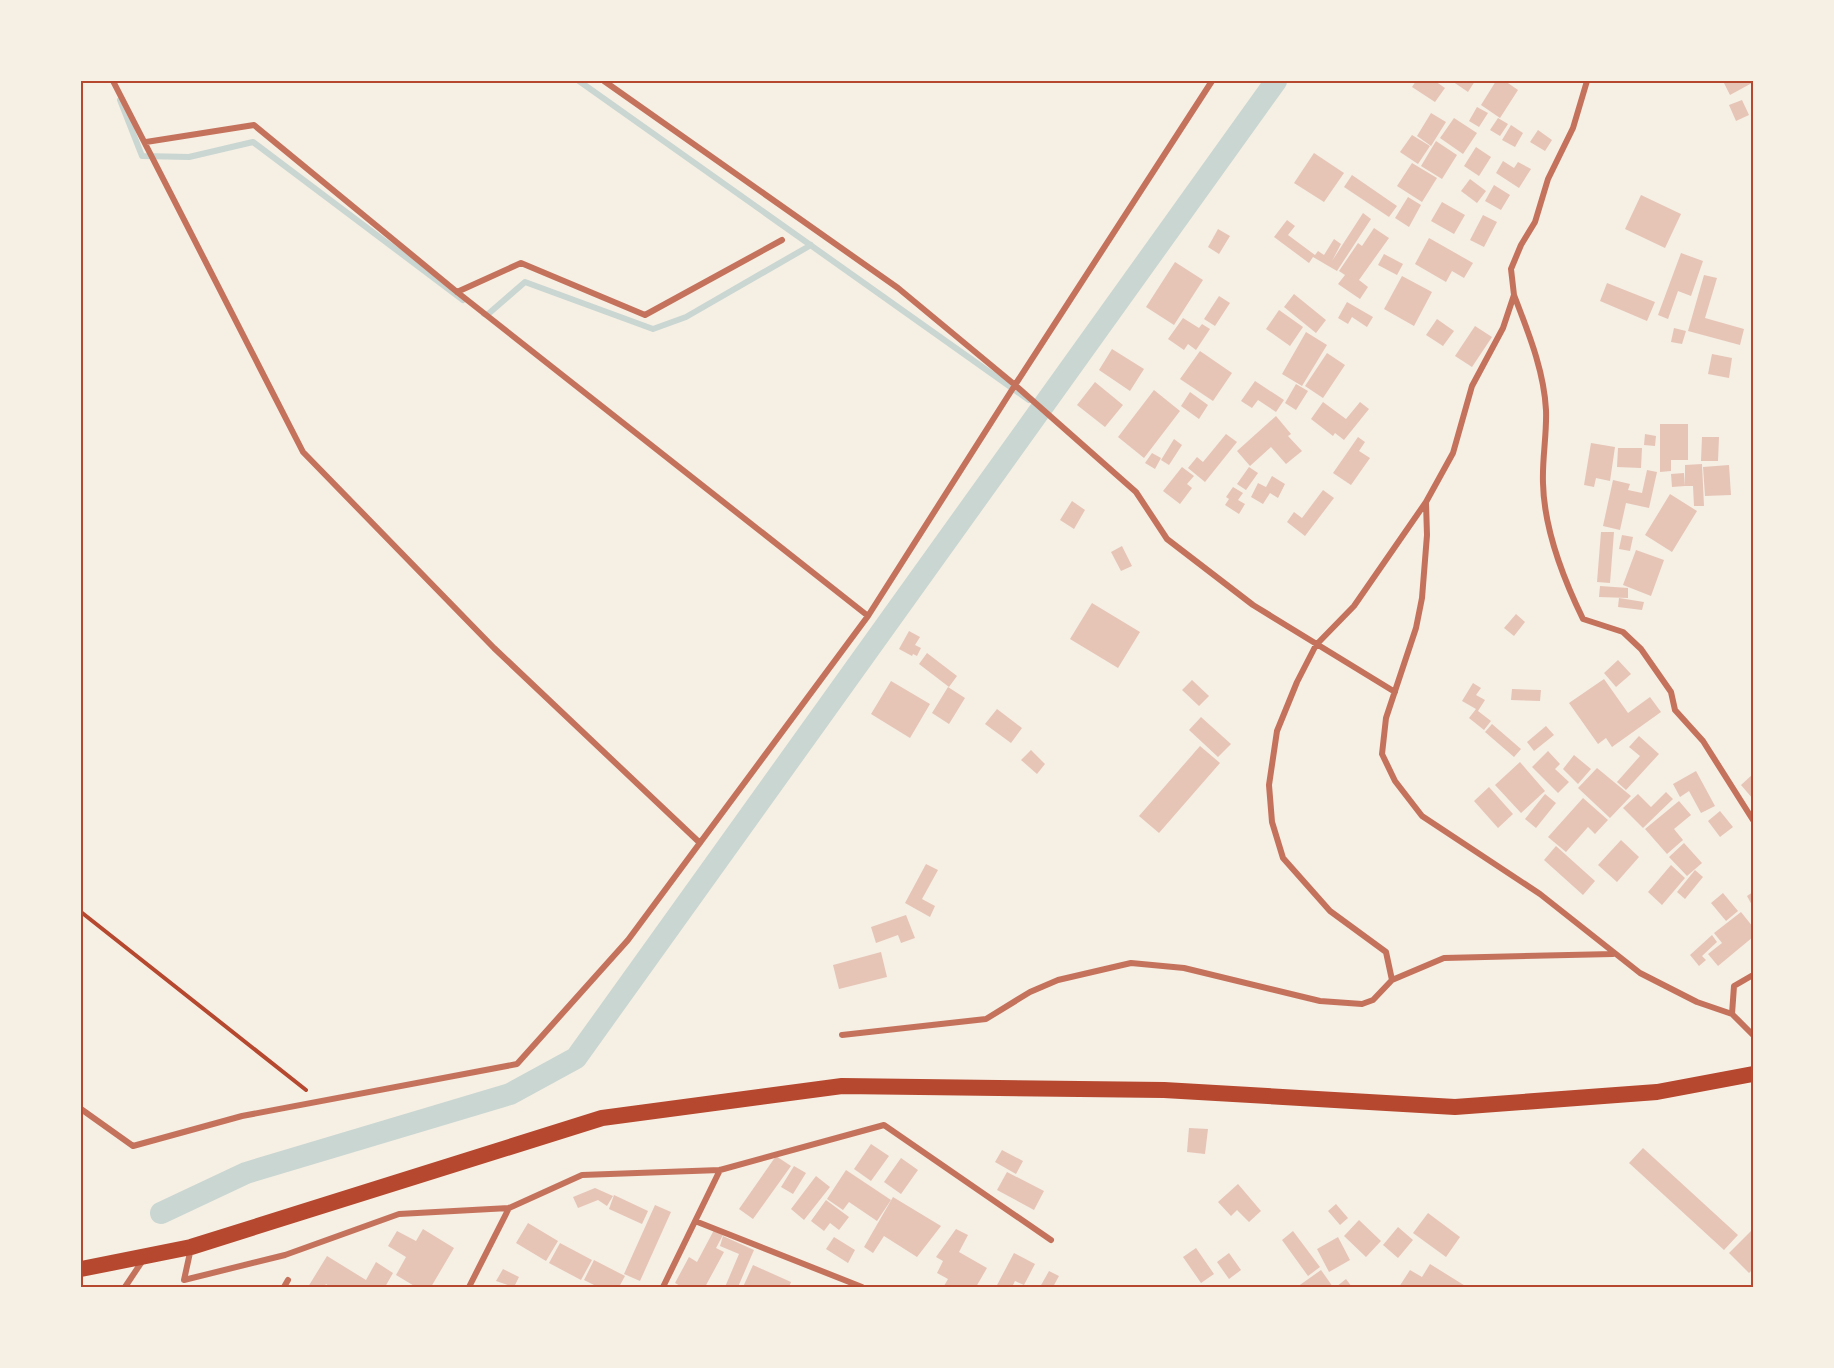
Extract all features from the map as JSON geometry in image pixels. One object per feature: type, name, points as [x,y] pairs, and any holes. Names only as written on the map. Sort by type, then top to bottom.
[{"type":"highway","points":[[81,1269],[191,1247],[602,1118],[842,1086],[1164,1090],[1455,1107],[1657,1092],[1753,1074]]},
{"type":"street","points":[[113,81],[303,452],[494,648],[700,843]]},
{"type":"street","points":[[604,81],[898,288],[1015,385],[1136,492],[1167,539],[1252,605],[1395,692]]},
{"type":"street","points":[[81,1109],[133,1146],[242,1116],[517,1064],[628,940],[868,616],[1212,81]]},
{"type":"street","points":[[1587,81],[1573,128],[1548,179],[1535,222],[1521,245],[1511,269],[1514,295],[1536,353],[1546,410],[1543,485],[1552,539],[1583,619],[1623,633],[1641,649],[1671,692],[1675,710],[1704,741],[1753,820]]},
{"type":"street","points":[[146,142],[254,126],[458,292],[868,616]]},
{"type":"street","points":[[458,292],[520,263],[645,315],[782,240]]},
{"type":"street","points":[[1392,980],[1386,952],[1330,911],[1283,858],[1272,822],[1269,785],[1277,731],[1297,682],[1316,645],[1354,606],[1426,502],[1453,453],[1472,386],[1503,328],[1514,295]]},
{"type":"street","points":[[1426,502],[1427,535],[1422,598],[1414,636],[1386,718],[1382,754],[1395,781],[1422,816],[1540,894],[1613,954],[1640,973],[1697,1002],[1732,1014],[1753,1035]]},
{"type":"street","points":[[842,1035],[986,1019],[1030,992],[1058,980],[1131,963],[1184,968],[1320,1001],[1362,1004],[1373,1000],[1392,980],[1444,958],[1613,954]]},
{"type":"street","points":[[1732,1014],[1734,986],[1753,975]]},
{"type":"street","points":[[191,1247],[184,1280],[285,1255],[399,1214],[509,1208],[582,1175],[720,1170],[884,1125],[1052,1240]]},
{"type":"street","points":[[663,1287],[720,1170]]},
{"type":"street","points":[[469,1287],[509,1208]]},
{"type":"street","points":[[695,1221],[862,1287]]},
{"type":"street","points":[[125,1287],[147,1254]]},
{"type":"path","points":[[81,912],[321,1101]]},
{"type":"building","points":[[1416,81],[1435,81],[1445,88],[1435,102],[1412,87]]},
{"type":"building","points":[[1452,81],[1475,81],[1468,92]]},
{"type":"building","points":[[1496,81],[1505,81],[1518,90],[1500,118],[1481,105]]},
{"type":"building","points":[[1723,81],[1751,81],[1752,83],[1730,95]]},
{"type":"building","points":[[1742,100],[1749,115],[1736,121],[1729,105]]},
{"type":"building","points":[[1477,107],[1488,113],[1479,127],[1469,121]]},
{"type":"building","points":[[1431,113],[1446,122],[1431,146],[1417,136]]},
{"type":"building","points":[[1454,118],[1477,133],[1463,154],[1440,138]]},
{"type":"building","points":[[1498,118],[1508,124],[1500,136],[1490,130]]},
{"type":"building","points":[[1511,125],[1523,133],[1515,147],[1502,140]]},
{"type":"building","points":[[1538,130],[1552,140],[1545,151],[1530,142]]},
{"type":"building","points":[[1412,135],[1430,146],[1418,164],[1400,152]]},
{"type":"building","points":[[1436,141],[1457,155],[1442,179],[1421,166]]},
{"type":"building","points":[[1476,147],[1491,157],[1479,176],[1464,166]]},
{"type":"building","points":[[1314,153],[1344,173],[1324,202],[1294,183]]},
{"type":"building","points":[[1503,161],[1514,168],[1518,162],[1531,169],[1519,188],[1496,173]]},
{"type":"building","points":[[1412,163],[1437,178],[1422,202],[1397,186]]},
{"type":"building","points":[[1352,175],[1397,206],[1389,217],[1344,187]]},
{"type":"building","points":[[1470,179],[1486,191],[1477,203],[1461,191]]},
{"type":"building","points":[[1494,185],[1510,195],[1501,210],[1485,201]]},
{"type":"building","points":[[1641,195],[1681,214],[1665,248],[1625,229]]},
{"type":"building","points":[[1408,197],[1421,205],[1409,227],[1395,218]]},
{"type":"building","points":[[1442,202],[1465,215],[1454,234],[1431,221]]},
{"type":"building","points":[[1363,213],[1371,219],[1337,271],[1313,257],[1309,263],[1274,237],[1287,220],[1295,226],[1288,235],[1315,255],[1318,251],[1324,255],[1334,239],[1341,244],[1332,261]]},
{"type":"building","points":[[1483,215],[1497,222],[1484,247],[1470,240]]},
{"type":"building","points":[[1374,228],[1389,238],[1359,280],[1368,287],[1360,299],[1338,284],[1345,275],[1339,271],[1358,243],[1362,246]]},
{"type":"building","points":[[1218,229],[1230,236],[1219,254],[1208,247]]},
{"type":"building","points":[[1429,238],[1473,263],[1464,278],[1452,271],[1446,282],[1415,264]]},
{"type":"building","points":[[1681,253],[1703,261],[1691,296],[1678,291],[1668,319],[1658,315]]},
{"type":"building","points":[[1384,254],[1403,264],[1397,275],[1378,265]]},
{"type":"building","points":[[1175,262],[1203,280],[1174,325],[1146,307]]},
{"type":"building","points":[[1704,275],[1717,278],[1705,318],[1744,329],[1740,345],[1688,331]]},
{"type":"building","points":[[1402,276],[1432,292],[1414,326],[1384,309]]},
{"type":"building","points":[[1607,283],[1655,302],[1647,321],[1600,301]]},
{"type":"building","points":[[1294,294],[1326,320],[1316,333],[1284,307]]},
{"type":"building","points":[[1219,296],[1230,303],[1215,326],[1204,319]]},
{"type":"building","points":[[1347,302],[1373,317],[1367,327],[1352,317],[1348,324],[1338,318]]},
{"type":"building","points":[[1279,310],[1303,327],[1290,346],[1266,329]]},
{"type":"building","points":[[1183,318],[1199,328],[1202,324],[1210,329],[1196,350],[1188,344],[1184,350],[1168,339]]},
{"type":"building","points":[[1437,319],[1454,331],[1443,346],[1426,335]]},
{"type":"building","points":[[1475,326],[1492,337],[1472,367],[1455,356]]},
{"type":"building","points":[[1674,328],[1686,331],[1682,344],[1671,342]]},
{"type":"building","points":[[1306,332],[1327,345],[1302,386],[1282,374]]},
{"type":"building","points":[[1112,349],[1144,369],[1130,391],[1099,370]]},
{"type":"building","points":[[1200,351],[1232,373],[1213,401],[1180,379]]},
{"type":"building","points":[[1327,353],[1345,365],[1323,398],[1305,386]]},
{"type":"building","points":[[1712,354],[1732,358],[1729,378],[1708,374]]},
{"type":"building","points":[[1255,381],[1284,400],[1276,412],[1258,400],[1252,408],[1241,401]]},
{"type":"building","points":[[1095,382],[1123,405],[1105,427],[1077,405]]},
{"type":"building","points":[[1296,384],[1308,391],[1296,410],[1285,403]]},
{"type":"building","points":[[1154,390],[1180,411],[1144,458],[1118,437]]},
{"type":"building","points":[[1190,392],[1208,405],[1199,419],[1181,406]]},
{"type":"building","points":[[1323,402],[1346,419],[1360,402],[1369,409],[1344,440],[1335,433],[1333,436],[1311,419]]},
{"type":"building","points":[[1276,416],[1291,434],[1288,436],[1302,451],[1286,464],[1271,447],[1250,466],[1237,451]]},
{"type":"building","points":[[1660,424],[1688,424],[1688,460],[1671,460],[1671,471],[1660,472]]},
{"type":"building","points":[[1226,434],[1237,442],[1205,482],[1188,468],[1197,457],[1203,462]]},
{"type":"building","points":[[1645,434],[1656,436],[1655,446],[1644,445]]},
{"type":"building","points":[[1358,437],[1365,442],[1359,451],[1370,458],[1351,485],[1333,473]]},
{"type":"building","points":[[1702,437],[1719,437],[1718,461],[1701,461]]},
{"type":"building","points":[[1174,439],[1182,445],[1169,465],[1161,460]]},
{"type":"building","points":[[1591,443],[1615,447],[1610,481],[1596,478],[1594,487],[1584,485]]},
{"type":"building","points":[[1618,448],[1642,448],[1641,468],[1617,467]]},
{"type":"building","points":[[1152,453],[1161,458],[1155,469],[1145,463]]},
{"type":"building","points":[[1702,464],[1704,506],[1694,506],[1693,486],[1685,486],[1685,465]]},
{"type":"building","points":[[1729,465],[1731,495],[1705,496],[1703,467]]},
{"type":"building","points":[[1182,467],[1194,476],[1187,484],[1192,488],[1180,504],[1163,491]]},
{"type":"building","points":[[1249,467],[1258,473],[1246,490],[1237,484]]},
{"type":"building","points":[[1647,470],[1657,472],[1649,508],[1626,503],[1620,530],[1603,526],[1613,480],[1630,484],[1628,490],[1642,493]]},
{"type":"building","points":[[1684,473],[1685,486],[1672,487],[1671,474]]},
{"type":"building","points":[[1272,476],[1285,484],[1278,498],[1270,493],[1263,504],[1251,497],[1258,483],[1266,487]]},
{"type":"building","points":[[1233,487],[1243,493],[1238,500],[1245,504],[1239,514],[1225,505],[1229,499],[1226,497]]},
{"type":"building","points":[[1323,490],[1334,498],[1305,536],[1287,522],[1294,512],[1302,518]]},
{"type":"building","points":[[1670,494],[1697,511],[1672,552],[1645,535]]},
{"type":"building","points":[[1072,501],[1085,510],[1074,529],[1060,520]]},
{"type":"building","points":[[1601,532],[1614,532],[1610,583],[1597,582]]},
{"type":"building","points":[[1622,535],[1633,537],[1630,551],[1619,549]]},
{"type":"building","points":[[1122,546],[1132,566],[1121,571],[1111,552]]},
{"type":"building","points":[[1636,550],[1664,560],[1651,596],[1623,585]]},
{"type":"building","points":[[1600,586],[1628,588],[1628,598],[1599,597]]},
{"type":"building","points":[[1619,598],[1644,602],[1642,610],[1618,607]]},
{"type":"building","points":[[1092,603],[1140,632],[1118,668],[1070,639]]},
{"type":"building","points":[[1516,614],[1525,622],[1514,636],[1504,628]]},
{"type":"building","points":[[909,631],[920,637],[915,645],[921,648],[917,656],[913,654],[912,656],[899,649]]},
{"type":"building","points":[[927,653],[957,676],[949,687],[919,664]]},
{"type":"building","points":[[1618,660],[1631,674],[1616,687],[1604,673]]},
{"type":"building","points":[[1604,679],[1628,713],[1650,697],[1661,712],[1612,747],[1606,738],[1598,744],[1569,703]]},
{"type":"building","points":[[1192,680],[1209,696],[1199,706],[1182,690]]},
{"type":"building","points":[[891,681],[930,704],[910,738],[871,714]]},
{"type":"building","points":[[1473,683],[1481,688],[1476,695],[1485,700],[1478,711],[1491,721],[1484,730],[1469,718],[1476,709],[1462,701]]},
{"type":"building","points":[[948,687],[965,698],[949,724],[932,713]]},
{"type":"building","points":[[1512,689],[1541,690],[1540,701],[1511,700]]},
{"type":"building","points":[[997,709],[1022,728],[1011,743],[985,724]]},
{"type":"building","points":[[1201,717],[1231,744],[1218,757],[1189,730]]},
{"type":"building","points":[[1492,724],[1521,749],[1514,757],[1485,732]]},
{"type":"building","points":[[1546,726],[1554,735],[1534,751],[1527,742]]},
{"type":"building","points":[[1639,736],[1659,754],[1626,790],[1617,782],[1640,756],[1629,747]]},
{"type":"building","points":[[1200,746],[1220,763],[1159,833],[1139,816]]},
{"type":"building","points":[[1031,750],[1045,764],[1037,774],[1021,760]]},
{"type":"building","points":[[1548,751],[1560,764],[1555,769],[1569,782],[1558,793],[1532,767]]},
{"type":"building","points":[[1574,755],[1591,769],[1578,784],[1563,769]]},
{"type":"building","points":[[1520,762],[1545,791],[1521,813],[1495,785]]},
{"type":"building","points":[[1597,768],[1631,796],[1610,818],[1578,788]]},
{"type":"building","points":[[1696,771],[1715,806],[1701,813],[1689,791],[1680,797],[1673,784]]},
{"type":"building","points":[[1753,774],[1753,799],[1741,785]]},
{"type":"building","points":[[1489,787],[1513,814],[1498,828],[1474,801]]},
{"type":"building","points":[[1666,792],[1673,799],[1643,828],[1623,808],[1638,794],[1651,807]]},
{"type":"building","points":[[1545,794],[1556,803],[1536,828],[1525,819]]},
{"type":"building","points":[[1583,798],[1608,820],[1595,834],[1588,827],[1566,852],[1548,837]]},
{"type":"building","points":[[1679,801],[1691,815],[1674,829],[1683,840],[1667,854],[1645,829]]},
{"type":"building","points":[[1720,811],[1733,827],[1720,837],[1708,821]]},
{"type":"building","points":[[1621,840],[1639,857],[1617,882],[1598,865]]},
{"type":"building","points":[[1684,843],[1702,863],[1687,876],[1669,857]]},
{"type":"building","points":[[1556,846],[1595,881],[1583,895],[1544,860]]},
{"type":"building","points":[[926,864],[938,870],[922,899],[935,906],[930,917],[905,903]]},
{"type":"building","points":[[1671,865],[1685,878],[1662,905],[1648,892]]},
{"type":"building","points":[[1695,870],[1703,877],[1685,899],[1677,892]]},
{"type":"building","points":[[1753,892],[1753,907],[1747,896]]},
{"type":"building","points":[[1723,893],[1738,911],[1726,921],[1711,903]]},
{"type":"building","points":[[1741,912],[1753,927],[1753,937],[1718,966],[1708,954],[1722,943],[1714,933]]},
{"type":"building","points":[[906,915],[915,938],[901,943],[898,935],[876,943],[871,927]]},
{"type":"building","points":[[1712,935],[1717,942],[1702,956],[1706,960],[1699,966],[1690,955]]},
{"type":"building","points":[[881,952],[887,977],[839,989],[833,965]]},
{"type":"building","points":[[1189,1128],[1208,1129],[1205,1154],[1187,1152]]},
{"type":"building","points":[[871,1144],[889,1156],[871,1181],[854,1169]]},
{"type":"building","points":[[1643,1148],[1738,1235],[1724,1250],[1629,1163]]},
{"type":"building","points":[[1002,1150],[1023,1161],[1016,1174],[995,1162]]},
{"type":"building","points":[[776,1156],[791,1166],[753,1219],[739,1209]]},
{"type":"building","points":[[901,1158],[918,1170],[901,1194],[884,1182]]},
{"type":"building","points":[[794,1166],[806,1173],[793,1194],[781,1187]]},
{"type":"building","points":[[846,1170],[891,1200],[877,1221],[849,1202],[843,1210],[827,1199]]},
{"type":"building","points":[[1007,1172],[1044,1191],[1034,1210],[997,1190]]},
{"type":"building","points":[[816,1176],[830,1187],[804,1220],[791,1209]]},
{"type":"building","points":[[1238,1184],[1261,1211],[1249,1222],[1237,1210],[1231,1216],[1218,1202]]},
{"type":"building","points":[[595,1188],[613,1196],[607,1206],[598,1200],[578,1208],[573,1197]]},
{"type":"building","points":[[614,1195],[648,1211],[642,1224],[609,1209]]},
{"type":"building","points":[[893,1197],[941,1226],[917,1257],[884,1236],[873,1253],[864,1247]]},
{"type":"building","points":[[826,1200],[849,1217],[839,1230],[830,1223],[824,1231],[811,1221]]},
{"type":"building","points":[[1336,1204],[1348,1218],[1340,1225],[1328,1211]]},
{"type":"building","points":[[655,1205],[671,1212],[640,1281],[624,1274]]},
{"type":"building","points":[[1428,1213],[1460,1237],[1446,1257],[1413,1233]]},
{"type":"building","points":[[1359,1220],[1381,1241],[1366,1257],[1344,1236]]},
{"type":"building","points":[[528,1223],[558,1241],[546,1261],[516,1243]]},
{"type":"building","points":[[1398,1227],[1413,1240],[1398,1258],[1383,1245]]},
{"type":"building","points":[[423,1229],[454,1248],[431,1287],[416,1287],[396,1275],[406,1257],[388,1246],[397,1231],[416,1241]]},
{"type":"building","points":[[956,1229],[968,1235],[959,1252],[987,1268],[976,1287],[946,1287],[944,1286],[948,1279],[937,1273],[943,1261],[936,1257]]},
{"type":"building","points":[[1753,1229],[1753,1269],[1749,1273],[1729,1253]]},
{"type":"building","points":[[714,1230],[723,1235],[716,1248],[724,1252],[705,1287],[682,1287],[675,1283],[689,1257],[697,1262]]},
{"type":"building","points":[[1293,1231],[1320,1267],[1308,1276],[1282,1240]]},
{"type":"building","points":[[723,1236],[754,1250],[738,1287],[725,1287],[739,1254],[720,1246]]},
{"type":"building","points":[[834,1237],[855,1250],[848,1263],[826,1249]]},
{"type":"building","points":[[1338,1237],[1350,1260],[1329,1272],[1317,1249]]},
{"type":"building","points":[[560,1243],[592,1260],[581,1280],[549,1263]]},
{"type":"building","points":[[1196,1248],[1214,1274],[1201,1283],[1183,1257]]},
{"type":"building","points":[[1014,1253],[1035,1264],[1024,1285],[1015,1281],[1012,1287],[996,1287]]},
{"type":"building","points":[[1229,1253],[1241,1270],[1229,1279],[1217,1262]]},
{"type":"building","points":[[327,1256],[366,1280],[376,1262],[393,1273],[385,1287],[330,1287],[326,1284],[324,1287],[308,1287]]},
{"type":"building","points":[[594,1260],[625,1276],[619,1287],[598,1287],[584,1280]]},
{"type":"building","points":[[1430,1264],[1467,1287],[1399,1287],[1410,1270],[1422,1277]]},
{"type":"building","points":[[753,1265],[791,1282],[789,1287],[743,1287]]},
{"type":"building","points":[[503,1269],[519,1277],[514,1287],[496,1281]]},
{"type":"building","points":[[1321,1270],[1333,1287],[1297,1287]]},
{"type":"building","points":[[1049,1271],[1059,1276],[1053,1287],[1040,1287]]},
{"type":"building","points":[[1346,1279],[1352,1287],[1336,1287]]},
{"type":"waterway","points":[[579,81],[1029,400]]},
{"type":"waterway","points":[[161,1213],[246,1173],[510,1094],[576,1058],[1276,81]]},
{"type":"waterway","points":[[120,100],[142,156],[189,157],[253,142],[463,300]]},
{"type":"waterway","points":[[484,314],[487,315],[525,282],[653,329],[686,317],[811,245]]}]
